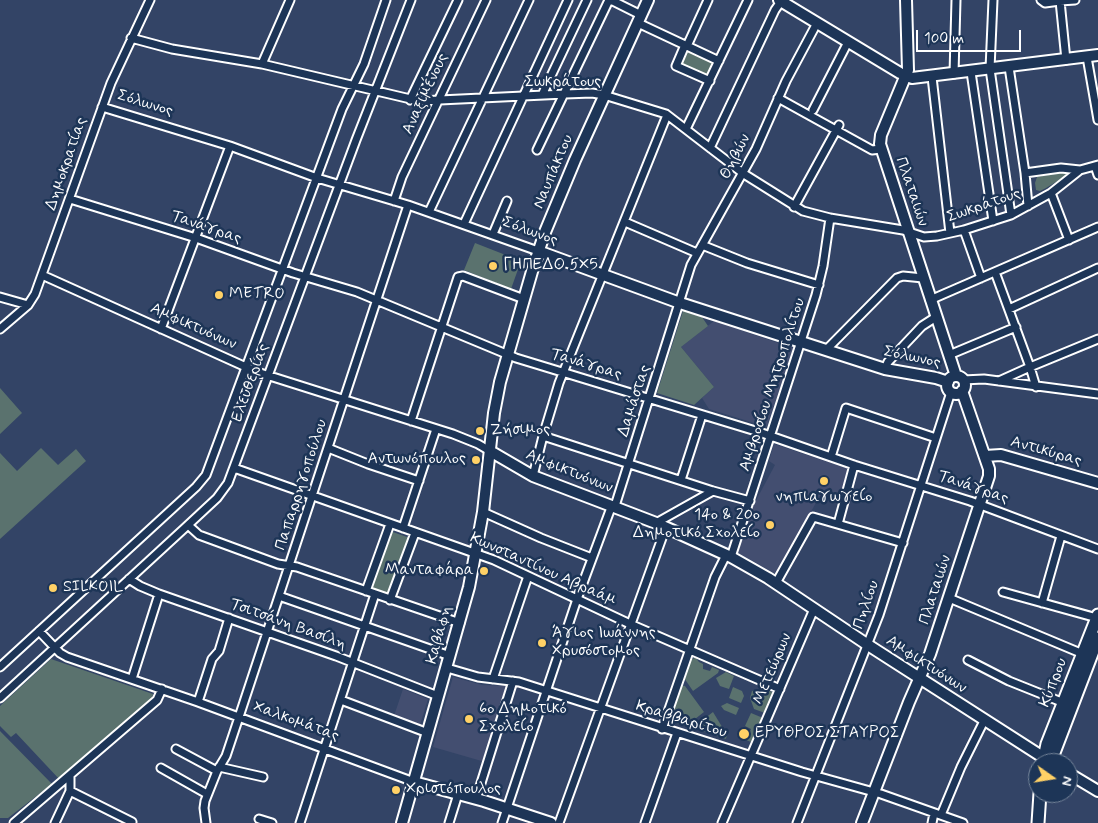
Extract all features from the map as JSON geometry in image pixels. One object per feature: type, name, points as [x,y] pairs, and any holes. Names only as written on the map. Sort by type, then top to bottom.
[{"type":"main road","name":"Κύπρου","points":[[1050,753],[1064,703],[1090,660],[1097,617]]},
{"type":"main road","name":"Κύπρου","points":[[1052,753],[1098,638]]},
{"type":"main road","points":[[1038,823],[1039,803]]},
{"type":"main road","points":[[1045,823],[1046,803]]},
{"type":"street","name":"Δημοκρατίας","points":[[0,329],[28,305],[35,294],[114,74],[150,0]]},
{"type":"street","points":[[262,64],[290,0]]},
{"type":"street","name":"Ελευθερίας","points":[[0,667],[202,481],[213,458],[317,178],[353,86],[364,64],[386,0]]},
{"type":"street","name":"Ελευθερίας","points":[[0,698],[224,490],[411,0]]},
{"type":"street","points":[[410,100],[458,0]]},
{"type":"street","name":"Αναξιμένους","points":[[394,201],[402,177],[486,0]]},
{"type":"street","points":[[429,212],[530,0]]},
{"type":"street","points":[[464,224],[568,0]]},
{"type":"street","points":[[542,95],[587,0]]},
{"type":"street","points":[[537,150],[610,0],[686,46],[719,61]]},
{"type":"street","name":"Ναυπάκτου","points":[[490,451],[497,395],[538,251],[604,95],[648,0]]},
{"type":"street","points":[[708,0],[676,66],[710,81]]},
{"type":"street","points":[[686,129],[748,0]]},
{"type":"street","points":[[710,148],[781,0],[848,42],[906,76],[915,79],[1098,55]]},
{"type":"street","name":"Πλαταιών","points":[[862,823],[909,702],[930,654],[990,471],[956,384],[949,355],[881,149],[881,135],[908,67],[906,0]]},
{"type":"street","points":[[954,74],[956,0]]},
{"type":"street","points":[[993,0],[990,69],[1011,215]]},
{"type":"street","points":[[1041,0],[1044,3],[1075,0]]},
{"type":"street","points":[[1060,1],[1066,60]]},
{"type":"street","name":"Θηβών","points":[[680,303],[691,265],[744,174],[778,98],[817,22]]},
{"type":"street","name":"Σωκράτους","points":[[131,38],[172,49],[262,64],[410,100],[438,101],[592,93],[604,95],[667,115],[744,174],[794,207],[807,213],[908,231],[927,237],[964,230],[1011,215],[1051,193],[1080,170],[1096,166]]},
{"type":"street","points":[[813,110],[848,42]]},
{"type":"street","points":[[1087,57],[1098,120]]},
{"type":"street","points":[[1009,67],[1028,206]]},
{"type":"street","points":[[970,72],[993,221]]},
{"type":"street","points":[[932,77],[950,233]]},
{"type":"street","points":[[778,98],[838,127],[872,150],[881,149]]},
{"type":"street","name":"Σόλωνος","points":[[102,107],[230,146],[317,178],[429,212],[680,303],[885,369],[936,378],[956,384],[984,379],[1098,394]]},
{"type":"street","points":[[532,476],[551,408],[564,373],[667,115]]},
{"type":"street","points":[[794,207],[838,127]]},
{"type":"street","points":[[161,329],[230,146]]},
{"type":"street","points":[[1096,166],[1098,175]]},
{"type":"street","points":[[1025,174],[1061,168],[1080,170]]},
{"type":"street","points":[[1051,193],[1069,240]]},
{"type":"street","name":"Τανάγρας","points":[[70,199],[196,238],[284,270],[377,300],[508,354],[564,373],[770,436],[854,465],[980,504],[1098,550]]},
{"type":"street","points":[[492,234],[507,201]]},
{"type":"street","name":"Παπαρρηγοπούλου","points":[[206,823],[204,808],[207,794],[226,756],[408,205]]},
{"type":"street","name":"Αμβροσίου Μητροπολίτου","points":[[662,729],[715,577],[729,556],[750,501],[819,285],[830,218]]},
{"type":"street","points":[[625,222],[697,253]]},
{"type":"street","points":[[930,300],[1098,228]]},
{"type":"street","points":[[964,230],[982,278]]},
{"type":"street","points":[[702,245],[747,263],[819,285]]},
{"type":"street","points":[[1009,309],[1098,268]]},
{"type":"street","points":[[995,272],[1036,387]]},
{"type":"street","name":"Αμφικτυόνων","points":[[42,275],[269,376],[478,444],[532,476],[661,525],[729,556],[776,583],[1034,753]]},
{"type":"street","points":[[411,421],[458,277],[460,276],[524,299]]},
{"type":"street","points":[[826,350],[897,278],[903,276],[923,278]]},
{"type":"street","points":[[0,297],[28,305]]},
{"type":"street","name":"Δαμάστας","points":[[502,823],[577,599],[629,463],[680,303]]},
{"type":"street","points":[[885,369],[888,362],[922,326],[936,317]]},
{"type":"street","points":[[949,355],[1016,327]]},
{"type":"street","points":[[998,382],[1098,339]]},
{"type":"street","name":"Πηλίου","points":[[798,823],[868,645],[936,438],[956,384]]},
{"type":"street","points":[[831,457],[846,408],[936,438]]},
{"type":"street","points":[[681,480],[702,415]]},
{"type":"street","points":[[403,528],[436,429]]},
{"type":"street","points":[[543,436],[750,501]]},
{"type":"street","points":[[328,448],[418,482]]},
{"type":"street","name":"Καβάφη","points":[[402,823],[460,623],[476,554],[490,451]]},
{"type":"street","name":"Αντικύρας","points":[[985,456],[1001,455],[1098,483]]},
{"type":"street","points":[[838,524],[854,465]]},
{"type":"street","name":"Κωνσταντίνου Αβραάμ","points":[[234,468],[476,554],[780,689]]},
{"type":"street","points":[[558,823],[630,624],[661,525],[713,490]]},
{"type":"street","points":[[483,512],[592,558]]},
{"type":"street","points":[[776,583],[813,517],[903,543]]},
{"type":"street","points":[[366,591],[390,524]]},
{"type":"street","points":[[188,525],[199,535],[278,564],[460,623]]},
{"type":"street","points":[[390,600],[415,533]]},
{"type":"street","points":[[1042,603],[1061,536]]},
{"type":"street","points":[[493,678],[528,576]]},
{"type":"street","name":"Τσιτσάνη Βασίλη","points":[[129,579],[159,594],[353,662],[438,696]]},
{"type":"street","points":[[1003,592],[1097,617]]},
{"type":"street","points":[[132,678],[159,594]]},
{"type":"street","points":[[300,823],[375,594]]},
{"type":"street","points":[[279,596],[450,656]]},
{"type":"street","points":[[949,598],[1090,660]]},
{"type":"street","name":"Μετεώρων","points":[[722,823],[814,609]]},
{"type":"street","points":[[198,702],[212,659],[219,651],[229,618]]},
{"type":"street","name":"Χαλκομάτας","points":[[39,631],[54,647],[67,657],[132,678],[414,782],[507,808],[551,823]]},
{"type":"street","points":[[968,660],[1009,681],[1064,703]]},
{"type":"street","name":"Κραββαρίτου","points":[[447,668],[478,677],[513,681],[662,729],[874,792],[963,823]]},
{"type":"street","points":[[476,799],[513,681]]},
{"type":"street","points":[[14,823],[156,700],[162,689]]},
{"type":"street","points":[[341,700],[428,733]]},
{"type":"street","points":[[932,823],[984,721]]},
{"type":"street","points":[[646,823],[677,733]]},
{"type":"street","points":[[176,749],[218,769],[263,777]]},
{"type":"street","points":[[161,768],[207,794]]},
{"type":"street","points":[[55,823],[70,791],[70,776]]},
{"type":"street","points":[[1078,779],[1098,791]]},
{"type":"street","points":[[70,791],[132,822]]},
{"type":"street","points":[[449,823],[458,794]]},
{"type":"street","points":[[259,819],[272,823]]},
{"type":"shaded area","points":[[714,321],[793,348],[767,427],[709,409],[702,398],[714,387],[681,347]]},
{"type":"shaded area","points":[[774,444],[849,469],[841,497],[822,492],[776,574],[738,553],[753,506],[775,465],[769,461]]},
{"type":"shaded area","name":"6ο Δημοτικό Σχολείο","points":[[453,677],[482,685],[508,686],[485,762],[433,747]]},
{"type":"shaded area","points":[[403,689],[428,699],[420,725],[394,716]]},
{"type":"green space","points":[[686,49],[714,63],[707,77],[680,64]]},
{"type":"green space","points":[[1064,172],[1069,174],[1040,191],[1036,190],[1035,183],[1037,177]]},
{"type":"green space","name":"ΓΗΠΕΔΟ 5X5","points":[[475,243],[521,261],[511,289],[464,270]]},
{"type":"green space","points":[[683,311],[702,317],[708,326],[681,347],[714,387],[694,405],[657,393]]},
{"type":"green space","points":[[0,388],[22,413],[0,434]]},
{"type":"green space","points":[[41,448],[58,465],[76,449],[86,461],[0,539],[0,453],[17,471]]},
{"type":"green space","points":[[390,531],[410,538],[389,597],[369,590]]},
{"type":"green space","points":[[695,657],[703,664],[703,669],[710,671],[712,667],[719,670],[718,673],[693,691],[682,675],[689,658],[693,659]]},
{"type":"green space","points":[[51,659],[153,694],[152,700],[60,780],[16,733],[11,737],[0,726],[0,706]]},
{"type":"green space","points":[[726,672],[734,676],[729,689],[720,686],[716,678]]},
{"type":"green space","points":[[681,685],[685,686],[704,712],[686,726],[669,721]]},
{"type":"green space","points":[[733,687],[742,691],[744,696],[741,703],[729,698]]},
{"type":"green space","points":[[764,688],[774,693],[765,713],[754,709],[750,698],[752,691]]},
{"type":"green space","points":[[727,703],[739,708],[736,715],[724,710],[721,706]]},
{"type":"green space","points":[[713,712],[727,735],[726,739],[694,728]]},
{"type":"green space","points":[[751,713],[763,718],[751,742],[746,740],[751,729],[745,726]]},
{"type":"green space","points":[[0,731],[52,784],[8,818],[0,818]]},
{"type":"place","name":"ΓΗΠΕΔΟ 5X5","points":[[493,266]]},
{"type":"place","name":"METRO","points":[[219,295]]},
{"type":"place","name":"Ζήσιμος","points":[[480,431]]},
{"type":"place","name":"Αντωνόπουλος","points":[[476,460]]},
{"type":"place","name":"νηπιαγωγείο","points":[[824,481]]},
{"type":"place","name":"14ο & 20ο Δημοτικό Σχολείο","points":[[770,525]]},
{"type":"place","name":"Μανταφάρα","points":[[484,571]]},
{"type":"place","name":"SILKOIL","points":[[53,588]]},
{"type":"place","name":"Άγιος Ιωάννης Χρυσόστομος","points":[[542,643]]},
{"type":"place","name":"6ο Δημοτικό Σχολείο","points":[[469,719]]},
{"type":"place","name":"ΕΡΥΘΡΟΣ ΣΤΑΥΡΟΣ","points":[[744,734]]},
{"type":"place","name":"Χριστόπουλος","points":[[396,790]]}]
